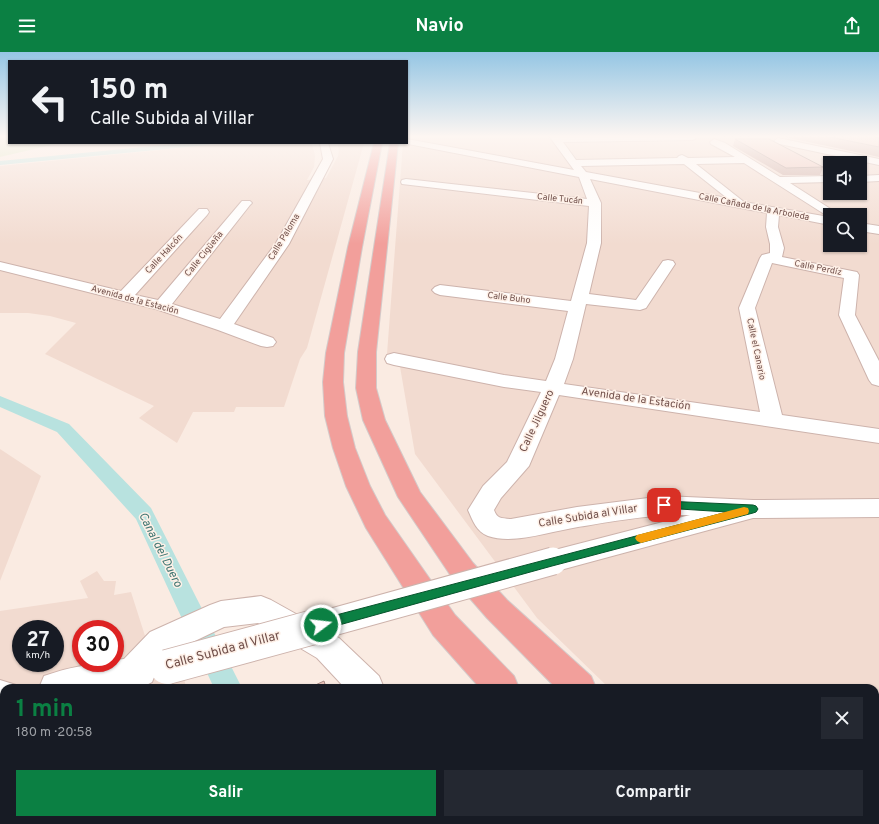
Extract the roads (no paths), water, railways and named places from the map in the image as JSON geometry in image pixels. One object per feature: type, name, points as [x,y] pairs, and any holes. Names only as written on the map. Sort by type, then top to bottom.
[{"type":"highway","points":[[372,172],[355,247],[335,353],[333,382],[336,416],[344,448],[358,486],[375,521],[444,625],[498,684]]},
{"type":"highway","points":[[401,172],[367,352],[366,388],[374,420],[410,496],[463,571],[497,609],[575,684]]},
{"type":"street","name":"Calle Paloma","points":[[224,326],[282,244],[321,172]]},
{"type":"street","name":"Calle Jilguero","points":[[495,528],[486,522],[481,510],[492,492],[517,466],[553,387],[564,359],[594,243],[595,203],[580,172]]},
{"type":"street","name":"Calle Cañada de la Arboleda","points":[[590,172],[657,189],[823,220]]},
{"type":"street","points":[[641,172],[657,189]]},
{"type":"street","points":[[699,172],[742,205]]},
{"type":"street","points":[[766,172],[823,208]]},
{"type":"street","points":[[779,180],[823,179]]},
{"type":"street","name":"Calle Tucán","points":[[406,182],[595,203]]},
{"type":"street","name":"Calle Cigüeña","points":[[162,306],[246,203]]},
{"type":"street","name":"Calle el Canario","points":[[772,419],[747,308],[767,258],[776,256],[778,250],[771,225],[773,221],[773,211]]},
{"type":"street","name":"Calle Halcón","points":[[125,296],[203,212]]},
{"type":"street","points":[[867,228],[879,230]]},
{"type":"street","name":"Calle Perdíz","points":[[767,258],[852,275],[847,315],[879,380]]},
{"type":"street","points":[[578,302],[640,304],[668,264]]},
{"type":"street","name":"Avenida de la Estación","points":[[0,266],[162,306],[267,342]]},
{"type":"street","name":"Calle Buho","points":[[440,290],[578,302]]},
{"type":"street","name":"Avenida de la Estación","points":[[394,359],[504,381],[772,419],[879,436]]},
{"type":"street","name":"Calle Subida al Villar","points":[[495,528],[511,529],[577,517],[664,505],[753,509],[879,508]]},
{"type":"street","name":"Calle Subida al Villar","points":[[92,684],[127,680],[164,655],[552,561],[753,509]]},
{"type":"street","points":[[164,655],[221,614],[261,609],[328,648],[363,684]]},
{"type":"waterway","name":"Canal del Duero","points":[[0,401],[63,428],[144,514],[226,684]]}]
